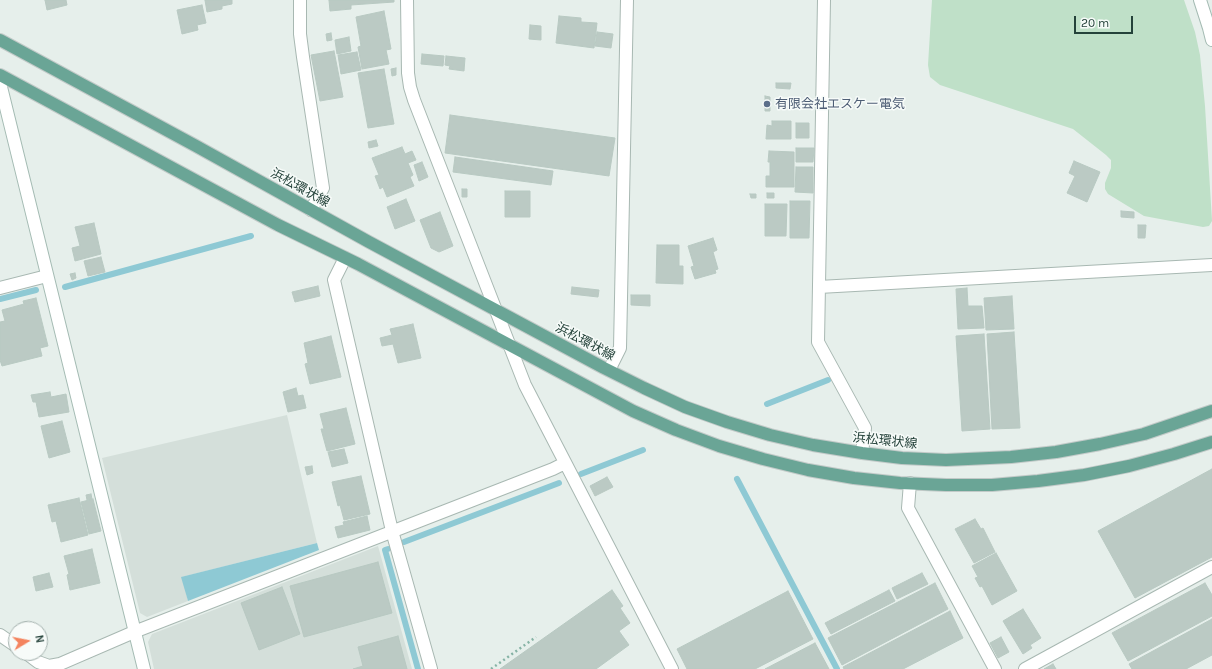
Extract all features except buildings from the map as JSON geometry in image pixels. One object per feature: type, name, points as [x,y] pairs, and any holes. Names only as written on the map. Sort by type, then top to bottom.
[{"type":"main road","name":"浜松環状線","points":[[0,40],[311,210],[609,370],[685,407],[727,422],[770,435],[813,445],[902,458],[946,460],[1011,457],[1056,452],[1100,444],[1144,434],[1212,411]]},
{"type":"main road","points":[[0,75],[278,225],[345,258],[633,411],[676,430],[719,446],[808,470],[854,478],[946,485],[992,485],[1076,476],[1129,466],[1212,442]]},
{"type":"street","points":[[300,0],[300,34],[323,188],[311,210]]},
{"type":"street","points":[[407,0],[408,73],[410,87],[509,345],[525,385],[672,669]]},
{"type":"street","points":[[609,370],[620,348],[627,0]]},
{"type":"street","points":[[824,0],[818,342],[865,428],[862,453]]},
{"type":"street","points":[[1200,0],[1212,40]]},
{"type":"street","points":[[0,83],[144,669]]},
{"type":"street","points":[[345,258],[334,280],[392,531],[430,669]]},
{"type":"street","points":[[819,287],[1212,265]]},
{"type":"street","points":[[0,288],[48,276]]},
{"type":"street","points":[[37,661],[49,666],[60,664],[134,632],[553,469],[565,462]]},
{"type":"street","points":[[910,483],[908,508],[994,669]]},
{"type":"street","points":[[1025,669],[1212,567]]},
{"type":"path","points":[[490,669],[536,637]]},
{"type":"shaded area","points":[[287,415],[317,543],[182,577],[188,601],[147,617],[140,613],[102,458]]},
{"type":"shaded area","points":[[378,546],[412,669],[154,669],[148,642],[152,634]]},
{"type":"green space","points":[[932,0],[1184,0],[1195,32],[1200,55],[1205,106],[1212,221],[1209,226],[1203,227],[1144,216],[1108,194],[1105,189],[1105,183],[1111,168],[1111,160],[1073,129],[940,85],[930,77],[928,65]]},
{"type":"water","points":[[317,543],[319,550],[188,601],[181,577]]},
{"type":"waterway","points":[[65,287],[251,236]]},
{"type":"waterway","points":[[0,299],[36,290]]},
{"type":"waterway","points":[[767,404],[828,380]]},
{"type":"waterway","points":[[581,474],[643,450]]},
{"type":"waterway","points":[[737,479],[837,669]]},
{"type":"waterway","points":[[404,542],[559,483]]},
{"type":"waterway","points":[[388,549],[385,550],[418,669]]},
{"type":"place","name":"有限会社エスケー電気","points":[[767,104]]}]
